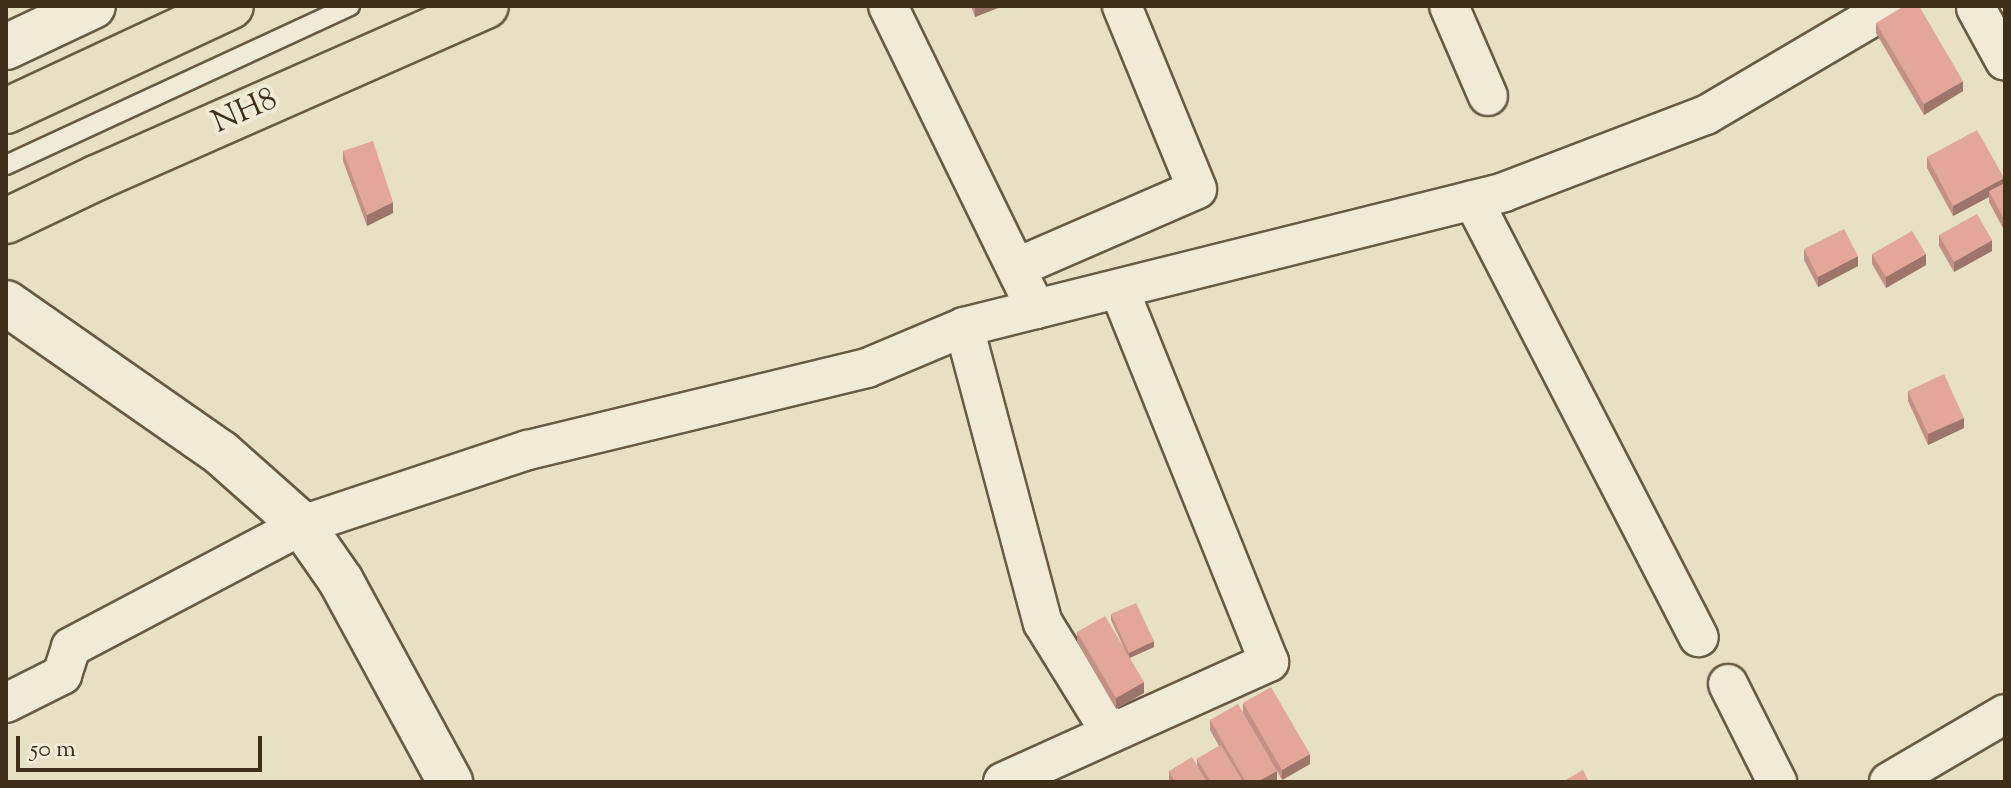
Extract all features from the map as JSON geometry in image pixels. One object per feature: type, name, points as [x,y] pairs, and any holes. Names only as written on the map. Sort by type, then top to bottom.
[{"type":"main road","points":[[6,111],[231,6]]},
{"type":"main road","name":"NH8","points":[[6,221],[486,6]]},
{"type":"street","points":[[6,47],[93,6]]},
{"type":"street","points":[[888,6],[1036,309]]},
{"type":"street","points":[[1018,267],[1197,189],[1122,6]]},
{"type":"street","points":[[1449,6],[1488,96]]},
{"type":"street","points":[[6,703],[62,675],[71,647],[302,525],[528,450],[867,368],[964,327],[1504,192],[1706,115],[1891,6]]},
{"type":"street","points":[[1973,7],[2005,61]]},
{"type":"street","points":[[1473,200],[1699,637]]},
{"type":"street","points":[[1003,782],[1269,662],[1119,289]]},
{"type":"street","points":[[6,303],[221,453],[302,525],[341,581],[450,782]]},
{"type":"street","points":[[964,327],[1043,623],[1111,733]]},
{"type":"street","points":[[1728,684],[1777,782]]},
{"type":"street","points":[[1889,782],[2004,716]]},
{"type":"lane","points":[[6,165],[350,6]]},
{"type":"building","points":[[1904,6],[1919,6],[1963,81],[1924,104],[1876,23]]},
{"type":"building","points":[[1977,130],[2004,178],[1953,206],[1927,157]]},
{"type":"building","points":[[373,141],[393,202],[367,215],[343,151]]},
{"type":"building","points":[[2005,183],[2005,221],[1989,191]]},
{"type":"building","points":[[1977,214],[1992,240],[1954,262],[1939,235]]},
{"type":"building","points":[[1844,229],[1858,256],[1818,277],[1804,249]]},
{"type":"building","points":[[1912,231],[1926,254],[1886,277],[1872,254]]},
{"type":"building","points":[[1944,374],[1964,418],[1928,434],[1908,391]]},
{"type":"building","points":[[1136,603],[1154,641],[1129,653],[1111,614]]},
{"type":"building","points":[[1105,616],[1144,682],[1116,698],[1077,632]]},
{"type":"building","points":[[1271,687],[1310,754],[1282,770],[1243,703]]},
{"type":"building","points":[[1238,704],[1277,771],[1257,782],[1246,782],[1210,720]]},
{"type":"building","points":[[1221,745],[1243,782],[1211,782],[1197,759]]},
{"type":"building","points":[[1192,757],[1207,782],[1175,782],[1169,771]]},
{"type":"building","points":[[1583,770],[1589,782],[1562,782]]}]
